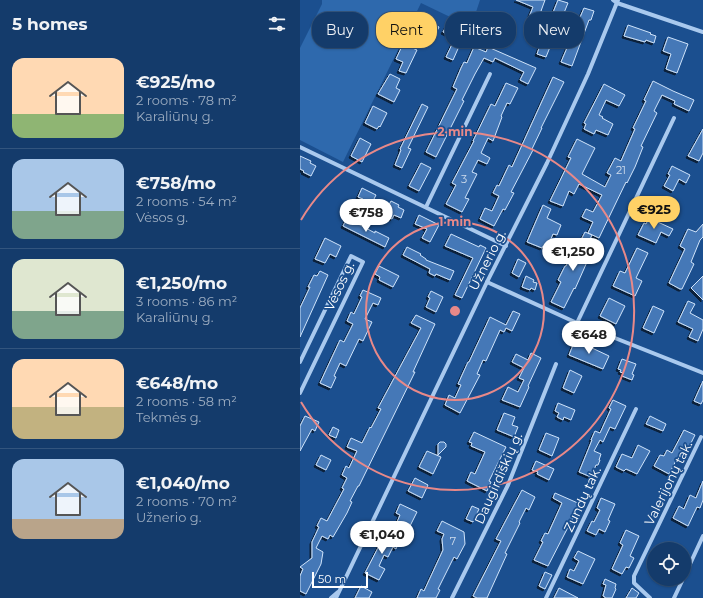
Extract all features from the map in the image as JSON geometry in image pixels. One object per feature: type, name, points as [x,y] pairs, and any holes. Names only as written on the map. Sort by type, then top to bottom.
[{"type":"street","points":[[613,0],[703,32]]},
{"type":"street","name":"Užnerio g.","points":[[336,598],[487,282],[557,143],[588,74],[617,1]]},
{"type":"street","points":[[426,206],[490,74]]},
{"type":"street","points":[[576,323],[674,118]]},
{"type":"street","points":[[300,147],[426,206],[506,246]]},
{"type":"street","name":"Vėsos g.","points":[[300,362],[351,256],[363,262],[300,393]]},
{"type":"street","points":[[487,282],[576,323],[703,373]]},
{"type":"street","name":"Daugirdiškių g.","points":[[452,598],[508,485],[556,364]]},
{"type":"street","name":"Zundų tak.","points":[[546,598],[636,409]]},
{"type":"street","name":"Valerijonų tak.","points":[[650,598],[634,584],[634,576],[701,437]]},
{"type":"street","points":[[691,561],[703,536]]},
{"type":"street","points":[[674,598],[679,586]]},
{"type":"street","name":"Užnerio g.","points":[[331,598],[338,592]]},
{"type":"shaded area","points":[[322,0],[480,0],[476,12],[445,12],[445,15],[421,3],[417,12],[376,12],[376,48],[399,48],[343,162],[300,140],[300,48],[312,24],[312,48],[368,48],[368,12],[318,12],[322,4]]},
{"type":"building","points":[[516,0],[545,0],[541,11],[544,12],[531,12],[533,7]]},
{"type":"building","points":[[558,0],[568,3],[564,12],[553,12]]},
{"type":"building","points":[[584,8],[594,11],[584,34],[584,12],[582,12]]},
{"type":"building","points":[[628,25],[656,36],[654,43],[624,36]]},
{"type":"building","points":[[668,37],[688,44],[677,73],[666,69],[671,54],[663,51]]},
{"type":"building","points":[[401,48],[412,48],[417,50],[406,73],[399,71],[403,62],[396,59]]},
{"type":"building","points":[[450,48],[458,48],[453,60],[446,57]]},
{"type":"building","points":[[474,48],[486,52],[488,48],[490,48],[536,68],[528,84],[520,80],[524,72],[495,58],[493,62],[484,58],[462,100],[464,101],[436,157],[426,152],[457,89],[453,87],[461,68],[464,62],[467,63]]},
{"type":"building","points":[[539,48],[550,48],[546,57],[537,54]]},
{"type":"building","points":[[567,48],[579,48],[572,66],[561,62]]},
{"type":"building","points":[[390,74],[400,79],[396,88],[400,90],[394,102],[378,94]]},
{"type":"building","points":[[553,77],[564,82],[541,128],[532,149],[533,150],[511,192],[514,193],[494,226],[480,219],[485,208],[492,211],[499,196],[493,193],[497,185],[499,186],[509,165],[512,167]]},
{"type":"building","points":[[653,81],[694,100],[689,111],[674,104],[675,101],[662,95],[654,111],[657,113],[641,146],[643,147],[635,167],[627,183],[626,182],[599,238],[588,233],[593,222],[582,217],[586,209],[593,212],[602,195],[579,184],[574,194],[569,191],[563,206],[550,201],[571,158],[568,157],[577,139],[595,148],[582,174],[605,187],[611,175],[607,173],[615,158],[621,161],[635,129],[633,128],[646,101],[644,100]]},
{"type":"building","points":[[506,83],[518,88],[510,104],[507,103],[493,141],[488,138],[481,153],[490,158],[487,164],[478,160],[472,172],[477,174],[465,198],[469,199],[462,212],[446,204],[456,185],[452,183],[491,104],[495,106]]},
{"type":"building","points":[[604,84],[625,95],[619,106],[606,100],[599,115],[613,124],[608,135],[596,130],[594,134],[584,129],[586,124],[584,123]]},
{"type":"building","points":[[422,104],[428,107],[408,148],[411,149],[402,168],[395,165],[401,150],[400,149]]},
{"type":"building","points":[[373,106],[387,113],[380,127],[379,126],[377,129],[365,123]]},
{"type":"building","points":[[703,129],[703,153],[699,161],[688,156]]},
{"type":"building","points":[[360,138],[371,144],[362,162],[351,156]]},
{"type":"building","points":[[300,156],[311,161],[310,163],[316,166],[311,176],[300,169]]},
{"type":"building","points":[[421,163],[431,168],[419,191],[409,186]]},
{"type":"building","points":[[672,166],[690,175],[686,183],[679,179],[673,191],[664,186],[670,175],[668,174]]},
{"type":"building","points":[[362,188],[376,195],[369,209],[360,204],[363,199],[358,197]]},
{"type":"building","points":[[391,201],[399,205],[398,207],[404,210],[401,218],[394,215],[392,219],[384,215]]},
{"type":"building","points":[[543,205],[551,209],[547,218],[561,225],[557,235],[553,234],[547,248],[543,246],[542,248],[527,242]]},
{"type":"building","points":[[419,215],[439,225],[430,242],[422,238],[427,229],[415,224]]},
{"type":"building","points":[[347,218],[375,233],[375,231],[389,238],[385,247],[343,226]]},
{"type":"building","points":[[649,218],[673,229],[669,236],[661,232],[656,243],[638,235],[644,223],[646,224]]},
{"type":"building","points":[[703,224],[703,237],[700,240],[691,262],[694,264],[682,289],[680,289],[669,283],[685,249],[680,246],[688,229],[696,232]]},
{"type":"building","points":[[585,232],[592,235],[585,249],[591,253],[575,289],[574,288],[564,308],[551,302],[561,282],[558,280]]},
{"type":"building","points":[[451,234],[479,247],[480,245],[486,248],[462,298],[455,295],[473,258],[445,246]]},
{"type":"building","points":[[325,238],[341,246],[336,257],[330,254],[325,263],[315,259]]},
{"type":"building","points":[[407,247],[421,254],[420,255],[426,260],[454,271],[450,280],[436,274],[435,276],[429,273],[430,269],[403,255]]},
{"type":"building","points":[[637,248],[648,253],[636,278],[642,281],[635,296],[613,286],[620,271],[625,273]]},
{"type":"building","points":[[518,259],[526,263],[519,277],[512,273]]},
{"type":"building","points":[[379,266],[399,276],[393,287],[379,280],[380,277],[375,274]]},
{"type":"building","points":[[320,271],[328,275],[300,337],[300,308],[314,275],[317,276]]},
{"type":"building","points":[[526,276],[534,280],[533,282],[537,283],[535,290],[522,287]]},
{"type":"building","points":[[703,276],[703,300],[691,288]]},
{"type":"building","points":[[363,290],[381,298],[378,305],[373,303],[365,319],[372,322],[363,341],[359,339],[346,366],[340,363],[334,376],[336,377],[331,388],[320,383],[340,340],[344,342],[353,324],[347,321],[351,312],[354,314],[362,297],[360,296]]},
{"type":"building","points":[[431,291],[443,297],[436,312],[426,307]]},
{"type":"building","points":[[609,298],[625,306],[616,324],[600,316]]},
{"type":"building","points":[[688,301],[695,304],[690,313],[703,320],[703,329],[698,341],[689,337],[693,329],[678,322]]},
{"type":"building","points":[[653,306],[664,311],[654,333],[643,328]]},
{"type":"building","points":[[513,311],[520,314],[512,331],[506,328],[504,332],[500,330],[486,361],[483,360],[477,374],[480,375],[460,413],[445,405],[449,395],[455,398],[461,385],[458,384],[490,317],[506,325]]},
{"type":"building","points":[[416,315],[435,324],[413,372],[415,372],[359,486],[350,501],[352,502],[347,513],[333,537],[330,535],[328,539],[322,536],[316,548],[323,552],[321,564],[306,594],[300,591],[300,576],[303,569],[300,567],[312,558],[312,542],[319,527],[317,526],[321,518],[327,521],[344,489],[342,488],[347,478],[342,475],[346,466],[349,468],[357,451],[347,447],[351,438],[362,443],[381,409],[378,408],[421,328],[411,323]]},
{"type":"building","points":[[575,340],[609,356],[603,369],[569,355]]},
{"type":"building","points":[[531,353],[541,358],[520,407],[502,400],[508,387],[518,392],[524,380],[519,378],[524,368],[512,362],[516,354],[528,360]]},
{"type":"building","points":[[622,359],[636,364],[632,374],[634,375],[632,380],[622,376],[623,373],[618,369]]},
{"type":"building","points":[[570,370],[582,376],[574,393],[563,388]]},
{"type":"building","points":[[703,381],[703,400],[701,404],[694,401]]},
{"type":"building","points":[[613,400],[626,406],[615,429],[610,427],[603,442],[600,440],[594,451],[601,454],[598,465],[596,465],[591,477],[579,472],[595,431],[600,433],[611,409],[609,408]]},
{"type":"building","points":[[558,403],[575,410],[571,420],[564,417],[563,420],[557,417],[559,413],[555,411]]},
{"type":"building","points":[[504,413],[515,417],[512,425],[518,427],[514,437],[497,430]]},
{"type":"building","points":[[305,416],[319,422],[315,431],[312,429],[300,451],[300,426]]},
{"type":"building","points":[[650,416],[666,424],[663,431],[646,424]]},
{"type":"building","points":[[333,427],[339,430],[336,438],[329,435]]},
{"type":"building","points":[[684,430],[695,435],[687,451],[682,449],[669,474],[654,466],[660,455],[664,456],[667,450],[672,453]]},
{"type":"building","points":[[474,432],[506,447],[489,481],[491,482],[487,491],[467,481],[471,472],[475,474],[485,452],[471,446],[472,443],[469,442]]},
{"type":"building","points":[[546,433],[559,438],[552,456],[539,450]]},
{"type":"building","points":[[440,442],[444,442],[446,447],[438,455],[438,444]]},
{"type":"building","points":[[638,445],[650,451],[637,474],[626,469],[624,471],[616,467],[622,454],[632,458]]},
{"type":"building","points":[[427,451],[441,457],[433,474],[419,467]]},
{"type":"building","points":[[321,455],[331,460],[326,470],[316,465]]},
{"type":"building","points":[[536,461],[554,469],[549,480],[537,474],[538,472],[532,470]]},
{"type":"building","points":[[415,478],[428,485],[422,498],[408,491]]},
{"type":"building","points":[[703,481],[703,500],[700,508],[697,507],[688,526],[673,518],[679,506],[684,509],[690,495],[696,498]]},
{"type":"building","points":[[522,490],[535,497],[529,510],[526,508],[519,522],[520,523],[505,553],[507,554],[487,598],[477,598],[473,596],[501,541],[496,539]]},
{"type":"building","points":[[555,493],[580,504],[548,566],[534,560],[543,542],[541,541],[545,533],[548,534],[562,503],[553,498]]},
{"type":"building","points":[[601,498],[615,504],[608,520],[610,521],[605,532],[599,529],[596,535],[587,531],[592,521],[594,522],[600,510],[597,508]]},
{"type":"building","points":[[400,504],[417,512],[409,528],[397,522],[400,515],[396,513]]},
{"type":"building","points":[[472,506],[479,509],[473,522],[466,519]]},
{"type":"building","points":[[442,521],[464,532],[465,544],[457,559],[454,557],[438,589],[440,590],[436,598],[417,598],[421,589],[424,591],[443,550],[442,539],[444,534],[437,531]]},
{"type":"building","points":[[626,530],[639,536],[630,556],[634,558],[629,568],[626,567],[622,574],[612,569],[623,545],[620,543]]},
{"type":"building","points":[[389,532],[401,537],[396,549],[393,547],[388,557],[384,555],[379,566],[385,569],[379,580],[365,573],[382,540],[385,541]]},
{"type":"building","points":[[578,551],[595,559],[583,584],[567,577],[570,569],[574,571],[579,561],[574,558]]},
{"type":"building","points":[[545,572],[552,575],[545,589],[539,586]]},
{"type":"building","points":[[605,579],[616,584],[616,589],[612,598],[605,598],[603,596],[606,585],[603,584]]},
{"type":"building","points":[[361,586],[372,592],[369,598],[355,598]]},
{"type":"building","points":[[559,588],[578,598],[554,598]]},
{"type":"building","points":[[632,588],[639,593],[636,598],[626,598]]}]
